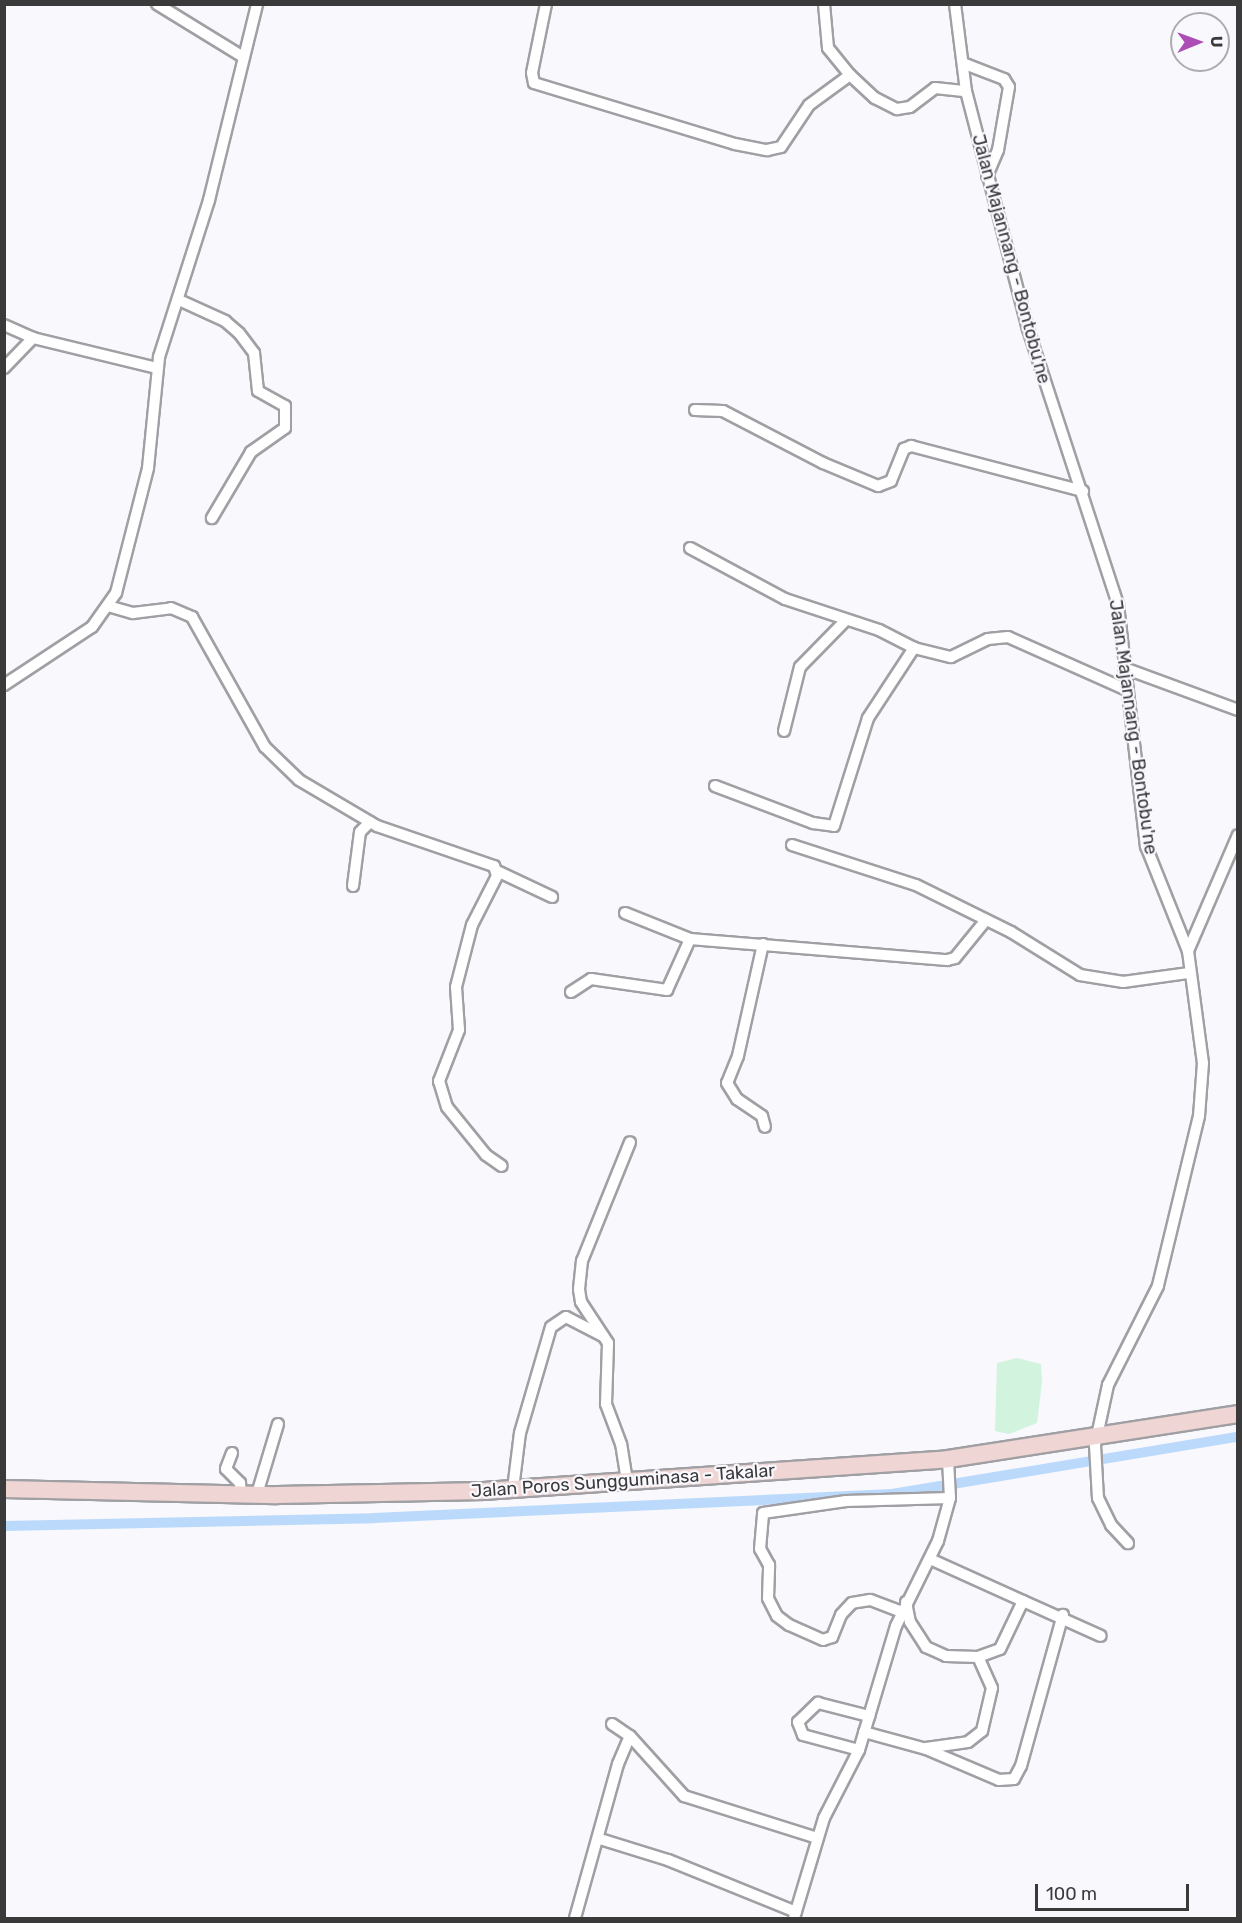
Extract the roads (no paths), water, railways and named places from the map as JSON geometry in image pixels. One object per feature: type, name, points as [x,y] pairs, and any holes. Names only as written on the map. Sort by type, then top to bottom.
[{"type":"highway","name":"Jalan Poros Sungguminasa - Takalar","points":[[4,1490],[249,1494],[513,1489],[949,1464],[1238,1414]]},
{"type":"street","points":[[157,4],[243,57]]},
{"type":"street","points":[[4,685],[92,627],[108,606],[118,585],[148,468],[157,368],[179,300],[257,4]]},
{"type":"street","points":[[546,4],[532,73],[534,83],[735,144],[767,150],[781,147],[809,105],[850,75]]},
{"type":"street","points":[[824,4],[828,48],[850,75],[875,98],[897,109],[910,107],[935,88],[966,91]]},
{"type":"street","name":"Jalan Majannang - Bontobu'ne","points":[[955,4],[966,64],[966,91],[1030,337],[1083,491],[1118,605],[1126,690],[1146,846],[1188,951],[1189,973],[1203,1063],[1199,1116],[1154,1300],[1108,1385],[1096,1440],[1095,1467],[1098,1498],[1105,1515],[1128,1543]]},
{"type":"street","points":[[966,64],[1004,79],[1009,87],[998,150],[987,176]]},
{"type":"street","points":[[179,300],[225,321],[239,333],[254,353],[258,391],[280,399],[285,406],[285,428],[251,452],[212,518]]},
{"type":"street","points":[[4,325],[33,338],[157,368]]},
{"type":"street","points":[[4,368],[33,338]]},
{"type":"street","points":[[695,410],[723,411],[823,463],[878,486],[891,481],[904,449],[911,446],[1083,491]]},
{"type":"street","points":[[690,548],[745,581],[845,621],[879,630],[914,648],[951,657],[988,639],[1008,637],[1126,690]]},
{"type":"street","points":[[108,606],[133,614],[171,608],[192,617],[265,747],[298,780],[370,822],[490,863],[497,871],[552,897]]},
{"type":"street","points":[[784,731],[800,667],[845,621]]},
{"type":"street","points":[[714,786],[813,823],[834,826],[868,718],[914,648]]},
{"type":"street","points":[[1124,668],[1238,710]]},
{"type":"street","points":[[353,886],[360,832],[370,822]]},
{"type":"street","points":[[1188,951],[1238,835]]},
{"type":"street","points":[[792,845],[903,879],[986,920],[1080,975],[1123,982],[1189,973]]},
{"type":"street","points":[[497,871],[472,925],[456,987],[459,1030],[439,1081],[447,1107],[486,1155],[502,1166]]},
{"type":"street","points":[[625,913],[690,939],[947,960],[986,920]]},
{"type":"street","points":[[571,992],[591,979],[667,990],[690,939]]},
{"type":"street","points":[[763,944],[738,1056],[727,1083],[737,1099],[762,1116],[765,1127]]},
{"type":"street","points":[[627,1481],[621,1444],[606,1404],[610,1376],[606,1337],[581,1302],[579,1276],[630,1142]]},
{"type":"street","points":[[513,1489],[520,1433],[551,1327],[566,1317],[606,1337]]},
{"type":"street","points":[[232,1454],[226,1469],[249,1494],[278,1424]]},
{"type":"street","points":[[600,1839],[668,1860],[795,1915],[817,1838],[859,1750],[904,1607],[930,1559],[950,1495],[949,1464]]},
{"type":"street","points":[[904,1607],[870,1600],[852,1603],[841,1615],[832,1637],[824,1640],[789,1625],[777,1616],[768,1598],[769,1565],[760,1549],[763,1513],[846,1501],[950,1495]]},
{"type":"street","points":[[930,1559],[1023,1601],[1064,1615],[1101,1635]]},
{"type":"street","points":[[904,1607],[910,1622],[926,1647],[946,1656],[978,1657],[1004,1645],[1023,1601]]},
{"type":"street","points":[[864,1732],[926,1749],[999,1780],[1014,1779],[1064,1615]]},
{"type":"street","points":[[926,1749],[968,1742],[982,1731],[992,1688],[978,1657]]},
{"type":"street","points":[[859,1750],[803,1735],[798,1722],[818,1703],[869,1716]]},
{"type":"street","points":[[612,1724],[630,1737],[684,1796],[817,1838]]},
{"type":"street","points":[[575,1918],[600,1839],[618,1764],[630,1737]]},
{"type":"waterway","points":[[4,1526],[374,1518],[892,1494],[1238,1437]]}]
